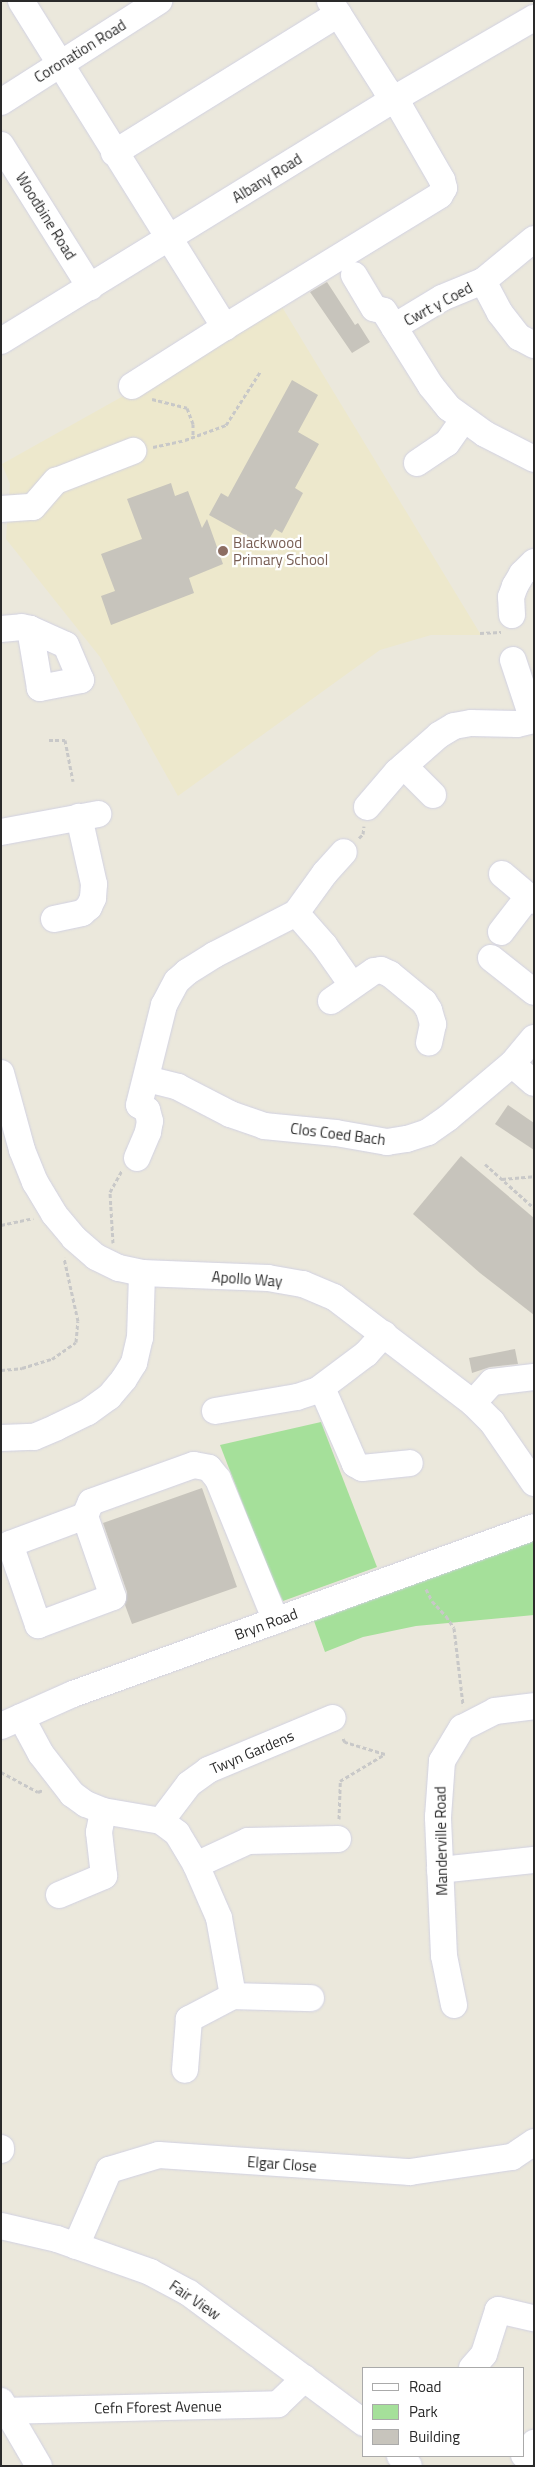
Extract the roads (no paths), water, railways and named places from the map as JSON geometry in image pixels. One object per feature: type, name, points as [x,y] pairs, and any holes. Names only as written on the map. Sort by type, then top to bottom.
[{"type":"street","points":[[21,1],[114,153],[225,327]]},
{"type":"street","name":"Coronation Road","points":[[1,102],[159,1]]},
{"type":"street","points":[[114,153],[334,7],[394,100],[442,180],[444,188],[440,195],[132,386]]},
{"type":"street","name":"Albany Road","points":[[1,341],[394,100],[534,18]]},
{"type":"street","name":"Woodbine Road","points":[[1,145],[90,288]]},
{"type":"street","name":"Cwrt y Coed","points":[[389,319],[483,281],[534,239]]},
{"type":"street","name":"Cwrt y Coed","points":[[354,275],[374,308],[389,319],[431,386],[449,408],[464,420],[534,459]]},
{"type":"street","name":"Cwrt y Coed","points":[[483,281],[500,313],[519,337],[534,345]]},
{"type":"street","points":[[417,463],[447,443],[464,420]]},
{"type":"street","points":[[1,509],[33,507],[56,481],[133,451]]},
{"type":"street","points":[[512,615],[511,598],[515,586],[522,574],[534,562]]},
{"type":"street","points":[[1,629],[22,627],[30,630]]},
{"type":"street","points":[[367,807],[400,769],[439,735],[454,726],[470,723],[517,724],[534,720],[513,660]]},
{"type":"street","points":[[400,769],[433,795]]},
{"type":"street","points":[[1,832],[89,816],[94,884],[93,898],[89,907],[82,913],[54,919]]},
{"type":"street","points":[[138,1154],[148,1132],[150,1121],[147,1110],[139,1105],[164,1005],[178,981],[187,972],[214,955],[296,913],[325,873],[344,852]]},
{"type":"street","points":[[501,932],[529,892],[502,874]]},
{"type":"street","points":[[296,913],[324,945],[352,985]]},
{"type":"street","points":[[491,958],[534,992]]},
{"type":"street","points":[[330,1000],[374,971],[381,970],[390,974],[424,1002],[432,1017],[429,1043]]},
{"type":"street","name":"Clos Coed Bach","points":[[147,1079],[178,1087],[230,1114],[264,1126],[336,1133],[387,1142],[407,1139],[428,1132],[448,1118],[512,1064],[534,1038]]},
{"type":"street","points":[[512,1064],[534,1083]]},
{"type":"street","name":"Apollo Way","points":[[2,1077],[22,1150],[36,1182],[54,1214],[74,1238],[96,1256],[115,1266],[142,1273],[268,1278],[302,1284],[334,1297],[473,1403],[492,1422],[534,1483]]},
{"type":"street","points":[[1,1438],[6,1440],[34,1437],[88,1412],[109,1397],[134,1363],[140,1338],[142,1273]]},
{"type":"street","points":[[215,1411],[297,1397],[322,1388],[366,1354],[384,1334]]},
{"type":"street","points":[[473,1403],[492,1382],[534,1377]]},
{"type":"street","points":[[322,1388],[355,1464],[362,1468],[410,1463]]},
{"type":"street","points":[[85,1516],[10,1544],[38,1625],[113,1597],[85,1516],[91,1502],[190,1466],[209,1468],[218,1479],[276,1621]]},
{"type":"street","name":"Bryn Road","points":[[11,1722],[72,1694],[534,1528]]},
{"type":"street","name":"Manderville Road","points":[[454,2005],[444,1956],[438,1817],[442,1761],[462,1728],[495,1711],[534,1706]]},
{"type":"street","name":"Twyn Gardens","points":[[161,1821],[189,1784],[208,1770],[333,1718]]},
{"type":"street","points":[[11,1722],[41,1754],[63,1784],[86,1804],[103,1811],[161,1821],[177,1833],[196,1865],[219,1918],[233,1996]]},
{"type":"street","points":[[59,1895],[104,1876],[99,1832],[103,1811]]},
{"type":"street","points":[[196,1865],[248,1841],[338,1839]]},
{"type":"street","points":[[440,1870],[534,1860]]},
{"type":"street","points":[[185,2070],[189,2019],[233,1996],[310,1998]]},
{"type":"street","name":"Elgar Close","points":[[76,2246],[109,2170],[159,2155],[410,2172],[512,2157],[534,2142]]},
{"type":"street","name":"Fair View","points":[[1,2226],[76,2246],[150,2272],[189,2293],[362,2422]]},
{"type":"street","points":[[473,2367],[484,2354],[498,2310],[534,2318]]},
{"type":"street","name":"Cefn Fforest Avenue","points":[[3,2407],[278,2404],[305,2378]]},
{"type":"street","points":[[3,2407],[39,2466]]},
{"type":"street","points":[[525,2453],[534,2443]]},
{"type":"street","points":[[512,2466],[521,2457]]},
{"type":"place","name":"Blackwood Primary School","points":[[223,551]]}]
